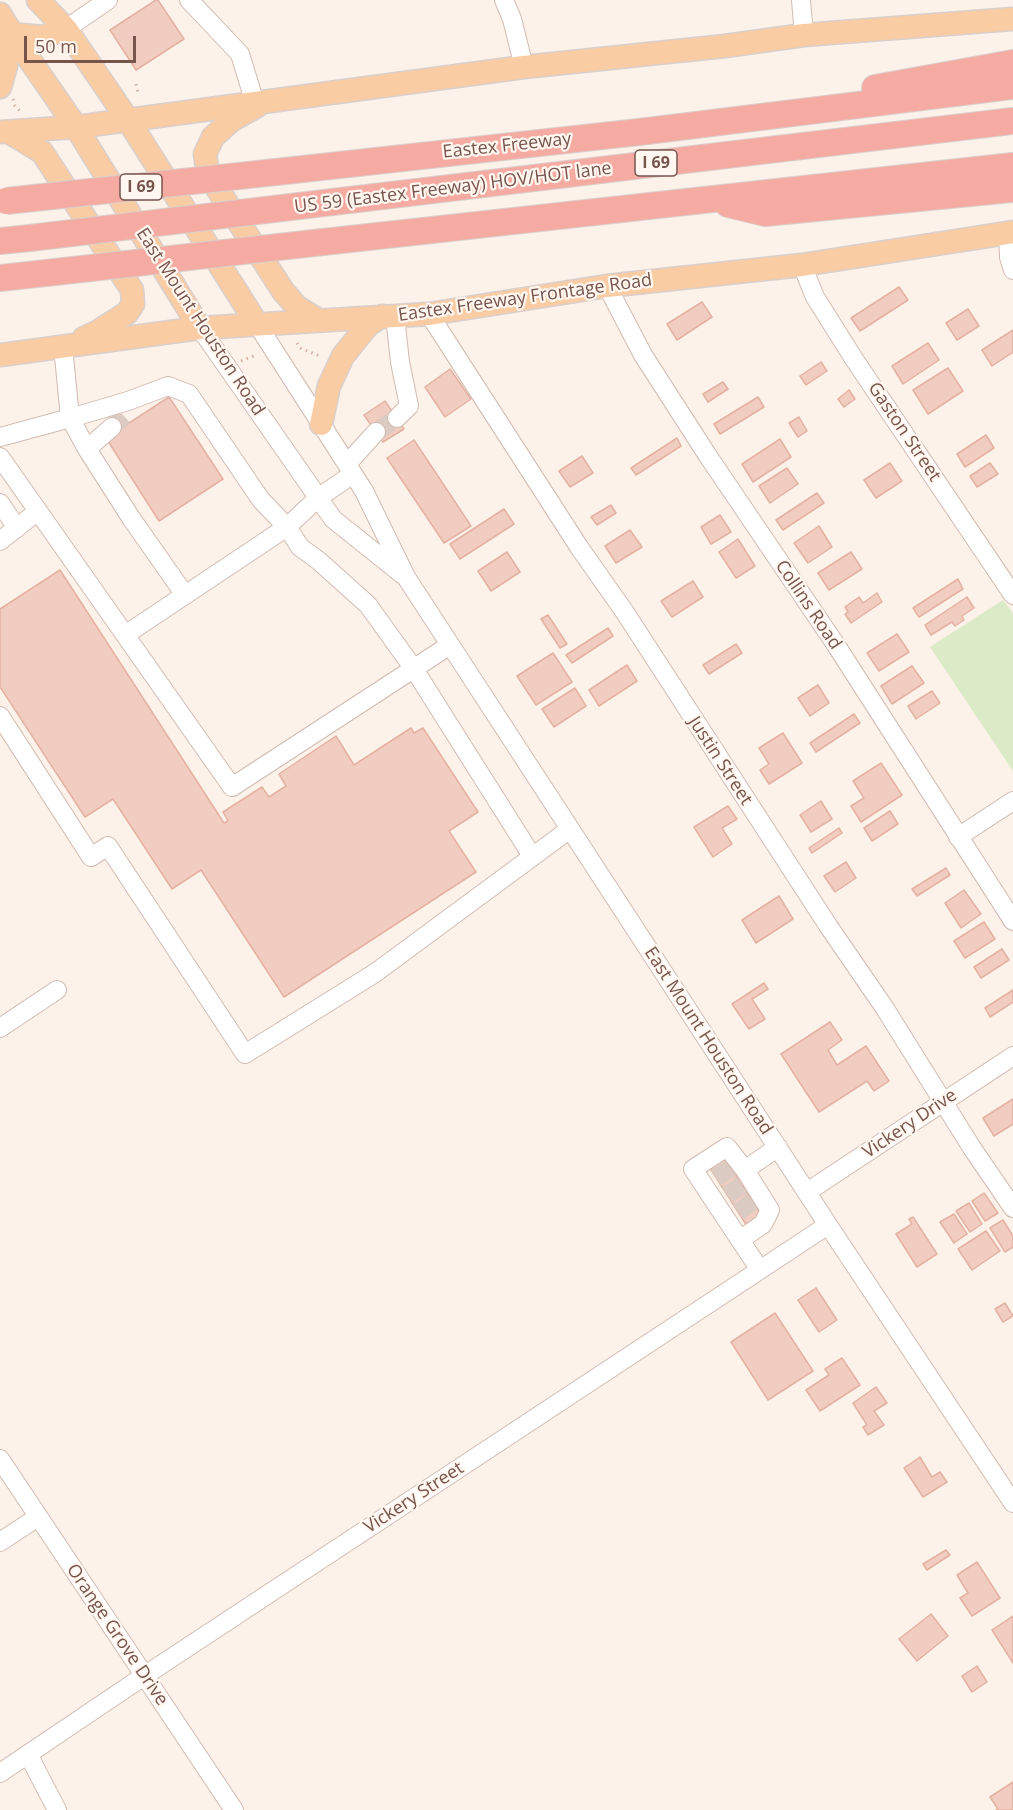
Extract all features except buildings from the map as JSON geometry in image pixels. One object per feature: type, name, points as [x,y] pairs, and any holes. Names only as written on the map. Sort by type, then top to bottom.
[{"type":"highway","points":[[809,110],[881,85],[1013,63]]},
{"type":"highway","name":"Eastex Freeway","points":[[3,202],[639,132],[1013,86]]},
{"type":"highway","name":"US 59 (Eastex Freeway) HOV/HOT lane","points":[[0,241],[1013,121]]},
{"type":"highway","name":"I 69","points":[[0,278],[1013,166]]},
{"type":"highway","points":[[710,200],[765,213],[1013,189]]},
{"type":"main road","name":"East Mount Houston Road","points":[[39,0],[66,29],[128,120],[257,324]]},
{"type":"main road","points":[[5,132],[76,127],[524,67],[725,46],[804,35],[1013,19]]},
{"type":"main road","name":"East Mount Houston Road","points":[[7,25],[76,127],[200,328]]},
{"type":"main road","points":[[4,91],[7,25],[42,37],[66,29]]},
{"type":"main road","points":[[261,102],[232,120],[213,137],[205,154],[208,174],[283,291],[297,307],[318,320]]},
{"type":"main road","points":[[5,132],[42,152],[132,290],[133,304],[127,313],[97,332],[63,346]]},
{"type":"main road","name":"Eastex Freeway Frontage Road","points":[[0,355],[200,328],[429,314],[607,286],[802,265],[1010,233]]},
{"type":"main road","points":[[321,424],[329,386],[343,356],[368,325],[389,316]]},
{"type":"street","points":[[66,29],[108,0]]},
{"type":"street","points":[[189,0],[240,54],[261,102]]},
{"type":"street","points":[[504,0],[512,19],[524,67]]},
{"type":"street","points":[[801,0],[804,35]]},
{"type":"street","points":[[1010,233],[1009,257],[1013,270]]},
{"type":"street","name":"Gaston Street","points":[[802,265],[815,297],[1013,595]]},
{"type":"street","name":"Collins Road","points":[[607,286],[644,355],[676,406],[836,645],[1013,921]]},
{"type":"street","name":"Justin Street","points":[[429,314],[579,547],[624,611],[791,869],[884,1007],[1013,1208]]},
{"type":"street","points":[[389,316],[409,406],[397,418]]},
{"type":"street","name":"East Mount Houston Road","points":[[257,324],[364,491],[406,578],[828,1225],[1013,1503]]},
{"type":"street","name":"East Mount Houston Road","points":[[200,328],[333,519],[406,578]]},
{"type":"street","points":[[63,346],[70,418],[131,518],[185,595]]},
{"type":"street","points":[[0,437],[70,418],[168,386],[189,394],[261,500],[287,527],[300,547],[368,605],[414,669],[532,856]]},
{"type":"street","points":[[87,449],[141,396]]},
{"type":"street","points":[[125,634],[287,527],[350,469],[376,432]]},
{"type":"street","points":[[0,457],[232,788],[450,645]]},
{"type":"street","points":[[0,503],[17,528]]},
{"type":"street","points":[[0,541],[38,511]]},
{"type":"street","points":[[0,716],[91,857],[108,846],[245,1054],[375,973],[570,829]]},
{"type":"street","points":[[958,837],[1013,801]]},
{"type":"street","points":[[0,1028],[57,990]]},
{"type":"street","name":"Vickery Drive","points":[[807,1192],[1013,1056]]},
{"type":"street","points":[[730,1181],[778,1148]]},
{"type":"street","points":[[730,1181],[745,1207],[740,1240],[760,1270]]},
{"type":"street","points":[[730,1181],[745,1207]]},
{"type":"street","points":[[740,1240],[763,1224],[770,1210],[745,1207]]},
{"type":"street","name":"Vickery Street","points":[[0,1773],[828,1225]]},
{"type":"street","name":"Orange Grove Drive","points":[[0,1459],[234,1810]]},
{"type":"street","points":[[0,1542],[38,1517]]},
{"type":"street","points":[[28,1754],[57,1810]]},
{"type":"path","points":[[136,84],[136,91]]},
{"type":"path","points":[[4,91],[13,99],[19,111],[29,110]]},
{"type":"path","points":[[297,343],[300,348]]},
{"type":"path","points":[[294,348],[323,357]]},
{"type":"path","points":[[237,362],[256,355]]},
{"type":"green space","points":[[1003,600],[1013,613],[1013,771],[930,647]]},
{"type":"tunnel","points":[[112,427],[124,416]]},
{"type":"tunnel","points":[[376,432],[397,418]]},
{"type":"tunnel","points":[[716,1178],[731,1168]]},
{"type":"tunnel","points":[[727,1195],[742,1185]]},
{"type":"tunnel","points":[[738,1212],[753,1201]]}]
